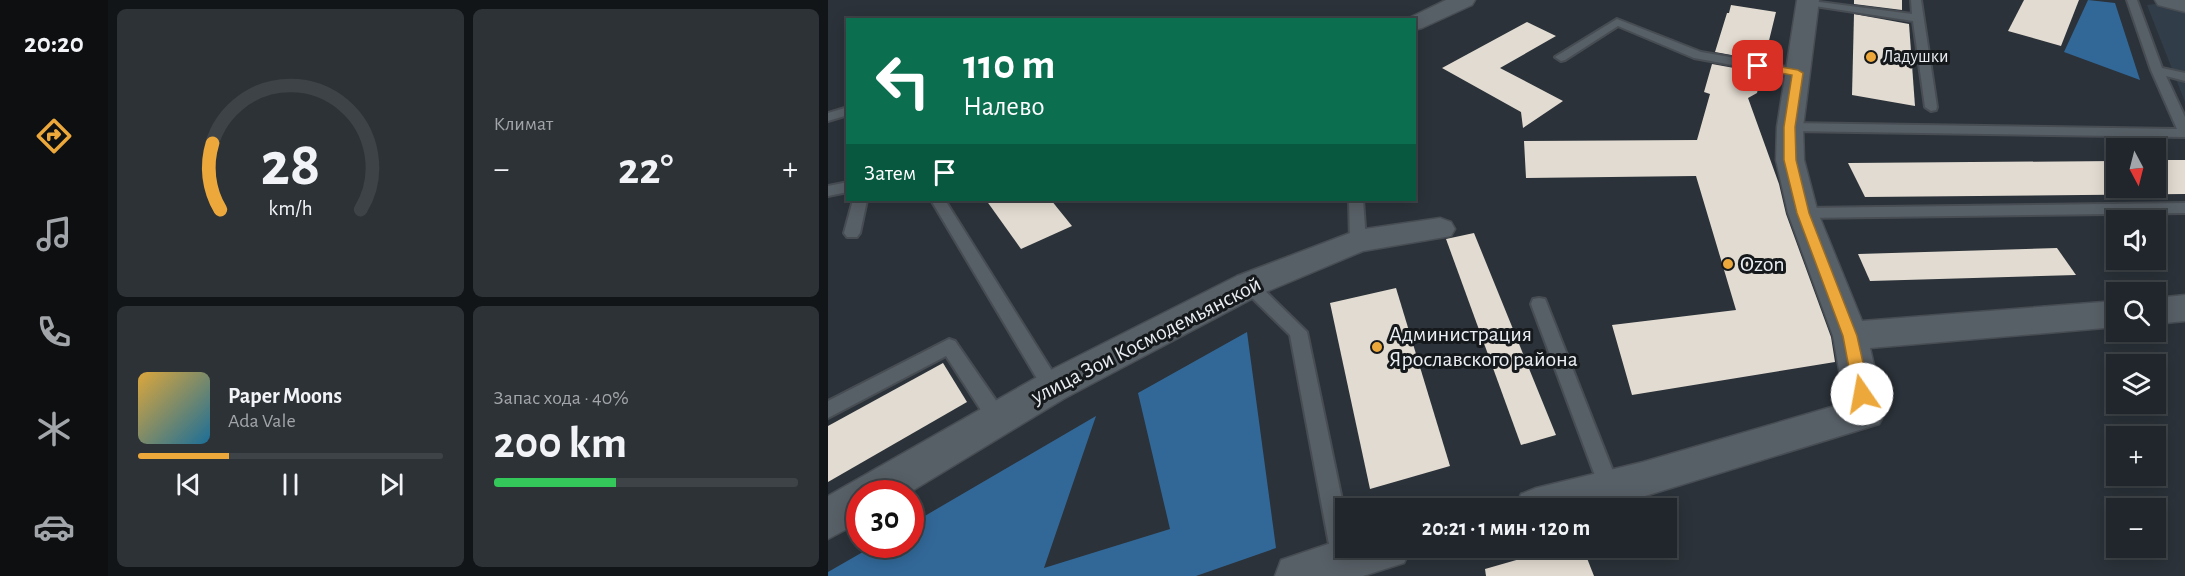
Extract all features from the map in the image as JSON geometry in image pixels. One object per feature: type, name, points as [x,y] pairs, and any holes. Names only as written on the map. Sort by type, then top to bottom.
[{"type":"street","points":[[1416,22],[1464,0]]},
{"type":"street","points":[[2166,0],[2185,5]]},
{"type":"street","points":[[1575,498],[1866,413],[1850,336],[1803,213],[1790,160],[1790,127],[1808,1]]},
{"type":"street","name":"улица Зои Космодемьянской","points":[[893,480],[1052,387],[1249,285],[1358,241],[1440,229]]},
{"type":"street","points":[[2166,310],[2185,308]]},
{"type":"street","points":[[1850,336],[2106,315]]},
{"type":"street","points":[[828,519],[846,508]]},
{"type":"street","points":[[1298,576],[1351,558]]},
{"type":"lane","points":[[1916,0],[1931,107]]},
{"type":"lane","points":[[1790,127],[2185,133],[2157,70],[2132,0]]},
{"type":"lane","points":[[1808,1],[1918,18]]},
{"type":"lane","points":[[1561,57],[1617,22],[1698,56],[1798,73]]},
{"type":"lane","points":[[2157,70],[2185,77]]},
{"type":"lane","points":[[828,117],[846,112]]},
{"type":"lane","points":[[828,191],[846,187]]},
{"type":"lane","points":[[852,233],[860,201]]},
{"type":"lane","points":[[939,201],[1052,387]]},
{"type":"lane","points":[[1356,201],[1358,241]]},
{"type":"lane","points":[[1803,213],[2185,208]]},
{"type":"lane","points":[[1249,285],[1298,332],[1343,560]]},
{"type":"lane","points":[[1539,304],[1610,489]]},
{"type":"lane","points":[[828,410],[949,346],[997,418]]},
{"type":"shaded area","points":[[2088,0],[2115,3],[2140,80],[2064,52]]},
{"type":"shaded area","points":[[2162,3],[2185,9],[2185,102],[2147,5]]},
{"type":"shaded area","points":[[1247,332],[1276,548],[1196,576],[828,576],[828,572],[852,558],[924,558],[924,516],[1096,416],[1044,568],[1170,529],[1138,393]]},
{"type":"building","points":[[1854,0],[1902,0],[1902,10],[1854,4]]},
{"type":"building","points":[[2024,0],[2079,0],[2061,46],[2008,31]]},
{"type":"building","points":[[1731,5],[1776,12],[1764,61],[1715,52]]},
{"type":"building","points":[[1854,14],[1909,24],[1915,106],[1852,95]]},
{"type":"building","points":[[1527,22],[1556,36],[1500,68],[1563,101],[1523,128],[1521,112],[1442,68]]},
{"type":"building","points":[[1712,64],[1762,73],[1757,93],[1748,98],[1779,184],[1786,214],[1831,337],[1835,362],[1632,395],[1612,325],[1736,310],[1696,176],[1526,178],[1524,141],[1697,140],[1710,94],[1704,92]]},
{"type":"building","points":[[2166,160],[2185,160],[2185,194],[2166,194]]},
{"type":"building","points":[[2106,161],[2106,195],[1865,197],[1848,163]]},
{"type":"building","points":[[987,201],[1052,201],[1072,226],[1021,249]]},
{"type":"building","points":[[1474,233],[1556,435],[1521,445],[1446,239]]},
{"type":"building","points":[[2057,248],[2076,275],[1870,281],[1858,254]]},
{"type":"building","name":"Администрация Ярославского района","points":[[1396,288],[1450,466],[1370,489],[1330,303]]},
{"type":"building","points":[[943,363],[967,402],[828,482],[828,426]]},
{"type":"building","points":[[1523,558],[1587,558],[1594,576],[1486,576],[1485,569]]},
{"type":"place","name":"Ладушки","points":[[1871,57]]},
{"type":"place","name":"Ozon","points":[[1728,264]]},
{"type":"place","name":"Администрация Ярославского района","points":[[1377,347]]},
{"type":"route","points":[[1758,66],[1798,73],[1790,127],[1790,160],[1803,213],[1850,336],[1862,394]]}]
